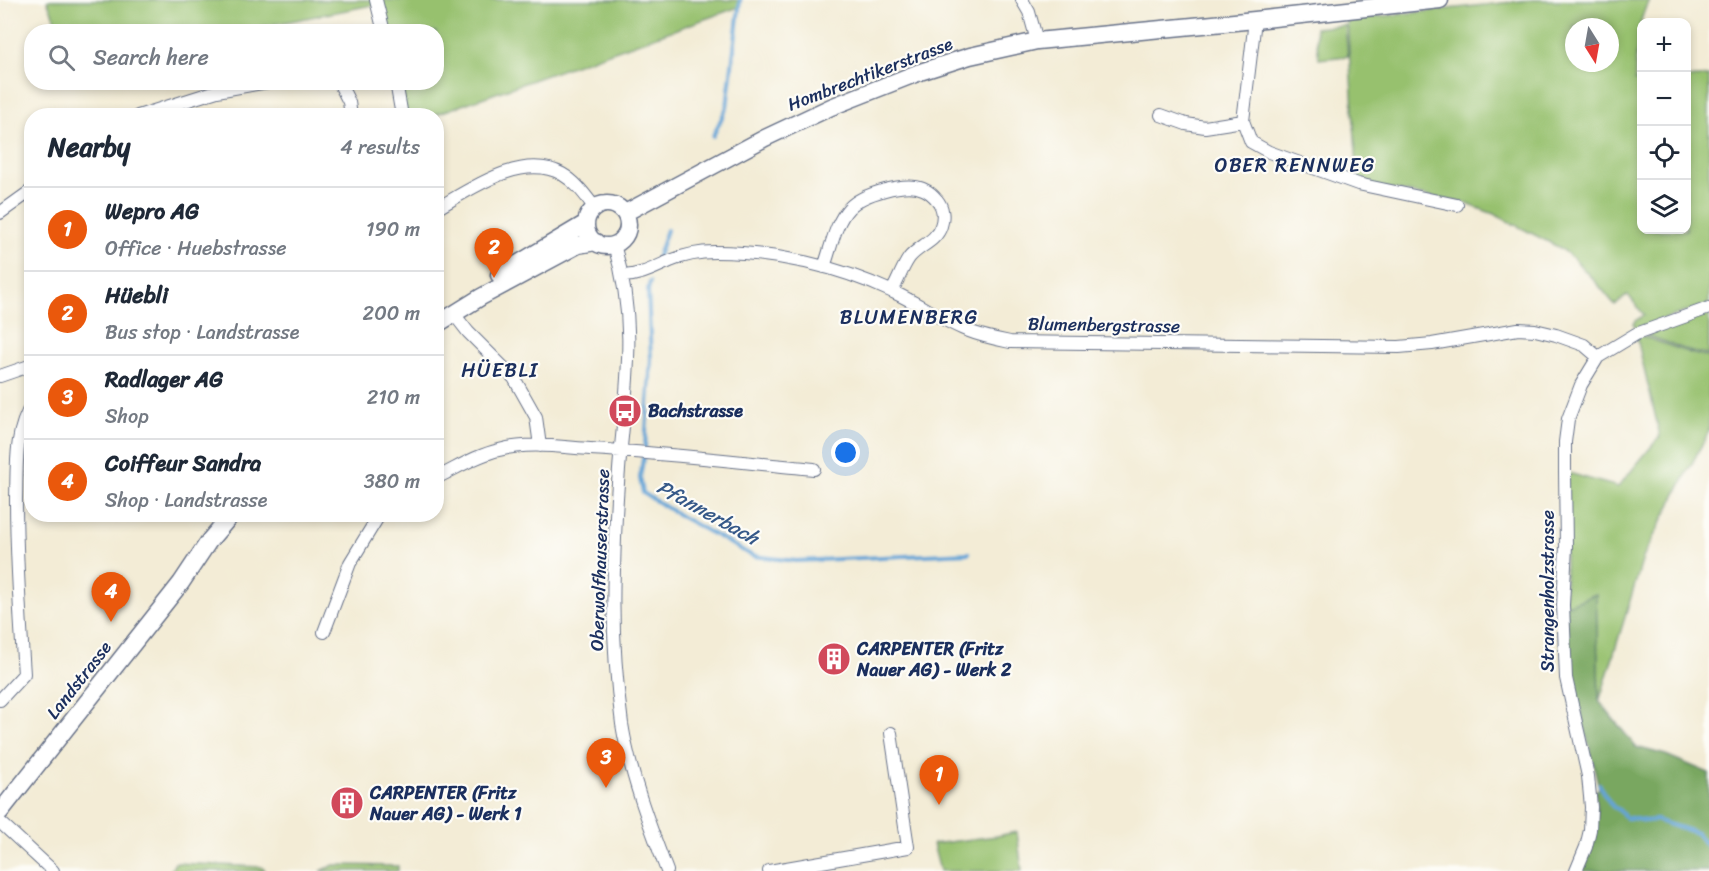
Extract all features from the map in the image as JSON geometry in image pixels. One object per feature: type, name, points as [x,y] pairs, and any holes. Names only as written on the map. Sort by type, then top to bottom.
[{"type":"main road","name":"Hombrechtikerstrasse","points":[[625,213],[765,138],[831,107],[944,63],[970,56],[1037,41],[1440,0]]},
{"type":"main road","points":[[608,204],[620,208],[625,213],[627,232],[620,242],[614,245],[601,245],[588,233],[586,223],[595,208],[608,204]]},
{"type":"main road","points":[[444,308],[586,223]]},
{"type":"main road","points":[[444,320],[490,292],[578,245],[596,242]]},
{"type":"main road","name":"Landstrasse","points":[[0,812],[181,583],[209,541],[225,522]]},
{"type":"street","points":[[376,0],[382,24]]},
{"type":"street","points":[[1022,0],[1029,12],[1037,41]]},
{"type":"street","points":[[1255,20],[1244,121],[1251,142],[1269,152],[1358,184],[1457,206]]},
{"type":"street","points":[[163,108],[223,90]]},
{"type":"street","points":[[343,90],[350,108]]},
{"type":"street","points":[[397,90],[401,108]]},
{"type":"street","points":[[1161,115],[1186,124],[1205,127],[1244,121]]},
{"type":"street","points":[[444,204],[505,172],[529,167],[545,168],[561,173],[583,192],[595,208]]},
{"type":"street","points":[[824,267],[841,218],[850,206],[867,196],[892,188],[921,188],[932,194],[939,203],[943,215],[941,228],[932,240],[909,258],[892,291]]},
{"type":"street","points":[[0,213],[24,196]]},
{"type":"street","name":"Oberwolfhauserstrasse","points":[[614,245],[623,276],[630,351],[627,451],[614,569],[615,662],[622,725],[650,828],[668,871]]},
{"type":"street","name":"Blumenbergstrasse","points":[[623,276],[638,275],[687,256],[716,252],[807,262],[892,291],[966,330],[984,337],[1011,342],[1399,347],[1432,344],[1518,329],[1556,335],[1584,345],[1598,357]]},
{"type":"street","name":"Strangenholzstrasse","points":[[1576,871],[1586,848],[1592,807],[1588,776],[1566,678],[1563,605],[1566,546],[1565,442],[1568,419],[1581,385],[1598,357],[1636,334],[1709,308]]},
{"type":"street","points":[[454,314],[468,332],[514,378],[536,417],[540,446]]},
{"type":"street","points":[[0,376],[24,368]]},
{"type":"street","points":[[0,700],[24,674],[17,561],[17,471],[20,435],[24,423]]},
{"type":"street","points":[[444,474],[498,450],[540,446],[627,451],[814,469]]},
{"type":"street","points":[[324,632],[350,563],[375,522]]},
{"type":"street","points":[[769,871],[908,847],[891,733]]},
{"type":"street","points":[[0,822],[53,871]]},
{"type":"green space","points":[[47,0],[740,0],[739,7],[444,111],[444,108],[401,108],[397,90],[444,90],[444,24],[382,24],[377,4],[276,24],[57,24]]},
{"type":"green space","points":[[1530,0],[1649,0],[1641,18],[1637,18],[1635,81],[1637,81],[1637,234],[1691,234],[1691,78],[1709,76],[1709,304],[1638,328],[1635,327],[1633,324],[1635,321],[1644,315],[1628,295],[1615,305],[1573,258],[1560,248],[1494,214],[1464,203],[1358,183],[1347,20]]},
{"type":"green space","points":[[1345,25],[1348,56],[1319,59],[1315,28]]},
{"type":"green space","points":[[1709,313],[1709,355],[1692,352],[1646,335]]},
{"type":"green space","points":[[1636,334],[1693,354],[1709,357],[1709,431],[1644,555],[1599,702],[1596,594],[1565,606],[1565,472],[1618,487],[1660,436]]},
{"type":"green space","points":[[1596,594],[1599,701],[1636,747],[1666,755],[1709,773],[1709,871],[1582,871],[1595,833],[1597,814],[1595,792],[1599,788],[1572,675],[1565,606]]},
{"type":"green space","points":[[1017,832],[1022,871],[940,871],[933,844]]},
{"type":"green space","points":[[175,863],[262,867],[265,871],[170,871]]},
{"type":"green space","points":[[334,865],[398,866],[398,871],[321,871]]},
{"type":"waterway","points":[[713,136],[727,107],[740,0]]},
{"type":"waterway","name":"Pfannerbach","points":[[657,259],[667,230]]},
{"type":"waterway","name":"Pfannerbach","points":[[650,282],[648,290],[651,360],[645,446],[640,478],[643,493],[753,556],[796,561],[969,553]]},
{"type":"waterway","points":[[1599,784],[1613,807],[1626,818],[1655,820],[1697,833],[1709,849]]},
{"type":"place","name":"Hüebli","points":[[494,278]]},
{"type":"place","name":"Bachstrasse","points":[[625,411]]},
{"type":"place","name":"Coiffeur Sandra","points":[[111,622]]},
{"type":"place","name":"CARPENTER (Fritz Nauer AG) - Werk 2","points":[[834,659]]},
{"type":"place","name":"Radlager AG","points":[[606,788]]},
{"type":"place","name":"CARPENTER (Fritz Nauer AG) - Werk 1","points":[[347,803]]},
{"type":"place","name":"Wepro AG","points":[[939,805]]},
{"type":"district","name":"OBER RENNWEG","points":[[1295,165]]},
{"type":"district","name":"BLUMENBERG","points":[[909,317]]},
{"type":"district","name":"HÜEBLI","points":[[500,370]]}]
